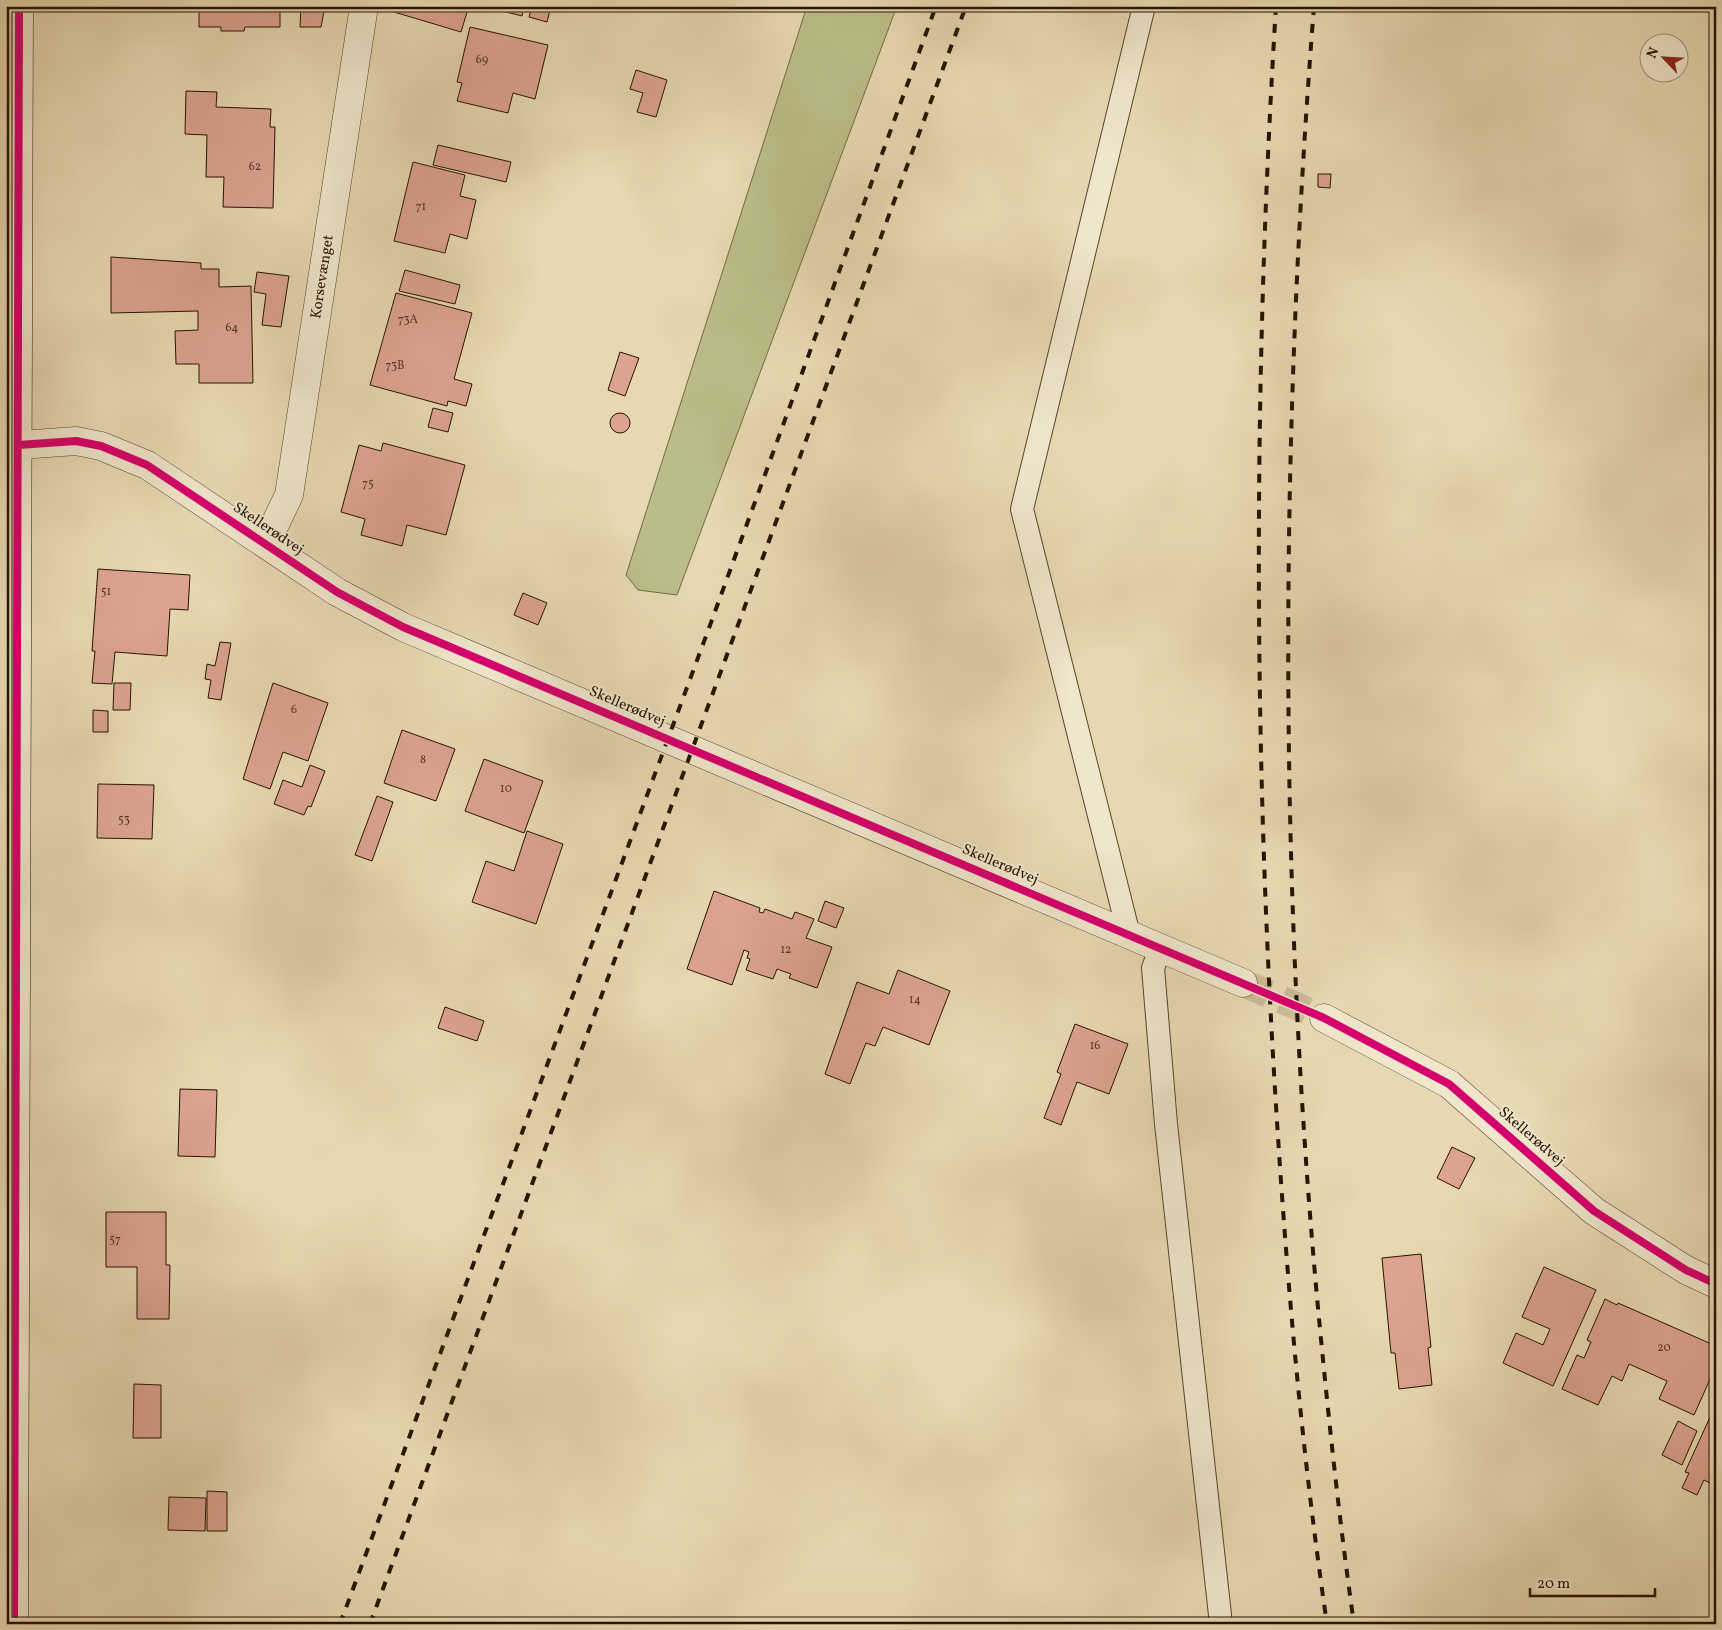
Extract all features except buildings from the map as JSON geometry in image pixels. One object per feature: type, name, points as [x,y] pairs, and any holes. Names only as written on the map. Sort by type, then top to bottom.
[{"type":"street","points":[[14,1624],[12,445],[19,6]]},
{"type":"street","name":"Korsevænget","points":[[266,543],[289,495],[364,6]]},
{"type":"street","name":"Skellerødvej","points":[[12,445],[76,441],[101,446],[147,465],[337,592],[403,628],[1243,983]]},
{"type":"street","name":"Skellerødvej","points":[[1324,1018],[1449,1084],[1594,1211],[1686,1270],[1716,1284]]},
{"type":"lane","points":[[1129,935],[1022,510],[1144,6]]},
{"type":"lane","points":[[1161,947],[1153,968],[1166,1115],[1221,1624]]},
{"type":"green space","points":[[807,6],[897,6],[677,595],[638,590],[626,575]]},
{"type":"tunnel","points":[[1243,983],[1324,1018]]},
{"type":"railway","points":[[340,1624],[709,628],[936,6]]},
{"type":"railway","points":[[370,1624],[966,6]]},
{"type":"railway","points":[[1276,6],[1263,273],[1260,406],[1259,540],[1262,806],[1274,1073],[1288,1280],[1301,1418],[1327,1624]]},
{"type":"railway","points":[[1314,6],[1303,169],[1290,495],[1288,657],[1290,820],[1305,1146],[1326,1387],[1354,1624]]},
{"type":"cycle path","points":[[14,1624],[19,6]]},
{"type":"cycle path","points":[[18,445],[76,441],[101,446],[147,465],[337,592],[403,627],[1324,1018],[1449,1084],[1594,1211],[1686,1270],[1716,1284]]}]
